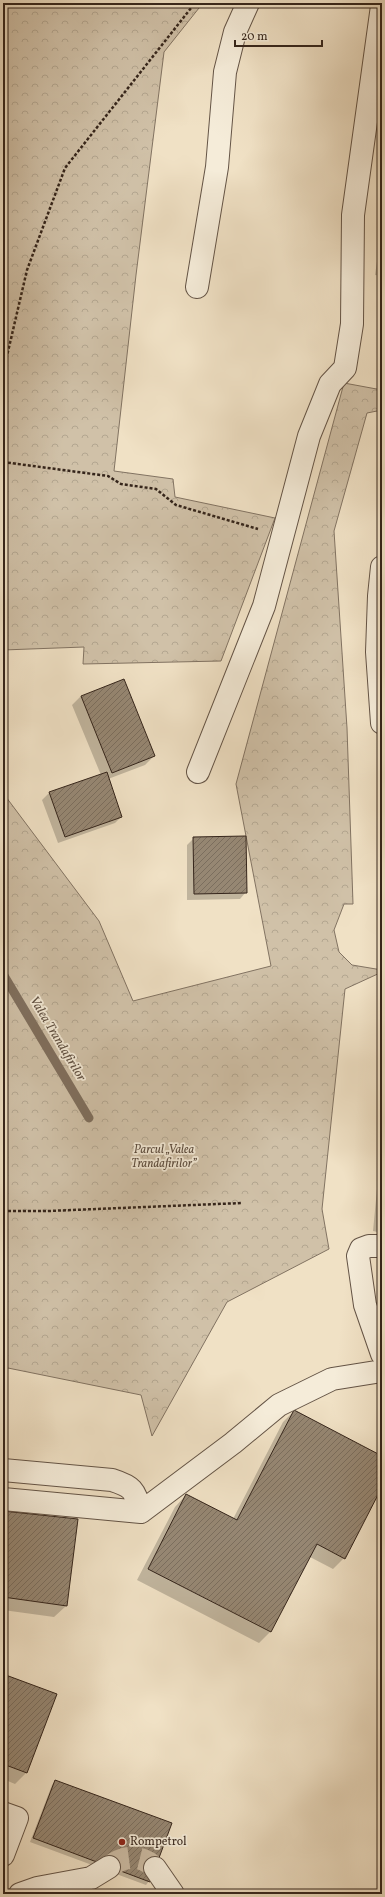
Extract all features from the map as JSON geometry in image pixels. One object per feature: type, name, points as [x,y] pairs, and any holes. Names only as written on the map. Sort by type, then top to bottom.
[{"type":"lane","points":[[197,287],[217,166],[225,72],[235,32],[248,3]]},
{"type":"lane","points":[[198,772],[264,606],[309,436],[330,384],[345,368],[352,324],[353,215],[382,6]]},
{"type":"lane","points":[[382,566],[379,596],[377,652],[382,723]]},
{"type":"lane","points":[[382,1246],[369,1246],[361,1249],[358,1256],[365,1305],[382,1354]]},
{"type":"lane","points":[[3,1499],[141,1512],[233,1443],[279,1405],[332,1379],[382,1371]]},
{"type":"lane","points":[[3,1470],[112,1480],[128,1486],[136,1497],[141,1512]]},
{"type":"lane","points":[[3,1813],[17,1818],[3,1855]]},
{"type":"lane","points":[[20,1894],[37,1888],[91,1878],[109,1867]]},
{"type":"lane","points":[[155,1868],[173,1894]]},
{"type":"path","points":[[3,373],[27,270],[65,168],[195,3]]},
{"type":"path","points":[[3,462],[108,476],[122,484],[156,489],[176,505],[260,529],[286,524]]},
{"type":"path","points":[[3,1211],[48,1211],[242,1203]]},
{"type":"green space","points":[[3,3],[203,3],[164,52],[136,275],[114,471],[173,479],[175,497],[275,518],[221,661],[83,664],[84,647],[3,650]]},
{"type":"green space","name":"Parcul „Valea Trandafirilor”","points":[[344,383],[382,390],[382,410],[367,413],[334,531],[347,728],[353,904],[344,904],[334,930],[339,952],[352,965],[382,970],[382,972],[345,989],[322,1209],[329,1249],[227,1302],[152,1436],[141,1395],[3,1367],[3,650],[6,797],[99,921],[133,1001],[271,966],[236,784]]},
{"type":"building","points":[[124,679],[155,756],[112,773],[81,696]]},
{"type":"building","points":[[107,772],[122,817],[65,837],[49,792]]},
{"type":"building","points":[[246,836],[247,893],[194,894],[193,837]]},
{"type":"building","points":[[294,1410],[382,1456],[382,1487],[345,1559],[317,1544],[271,1632],[148,1569],[186,1494],[237,1520]]},
{"type":"building","points":[[3,1511],[78,1519],[67,1606],[3,1597]]},
{"type":"building","points":[[3,1674],[57,1694],[27,1773],[3,1764]]},
{"type":"building","points":[[55,1780],[172,1823],[150,1882],[33,1838]]},
{"type":"waterway","name":"Valea Trandafirilor","points":[[3,974],[89,1118]]},
{"type":"tunnel","points":[[109,1867],[120,1860],[138,1858],[150,1863],[155,1868]]},
{"type":"place","name":"Rompetrol","points":[[122,1842]]}]
